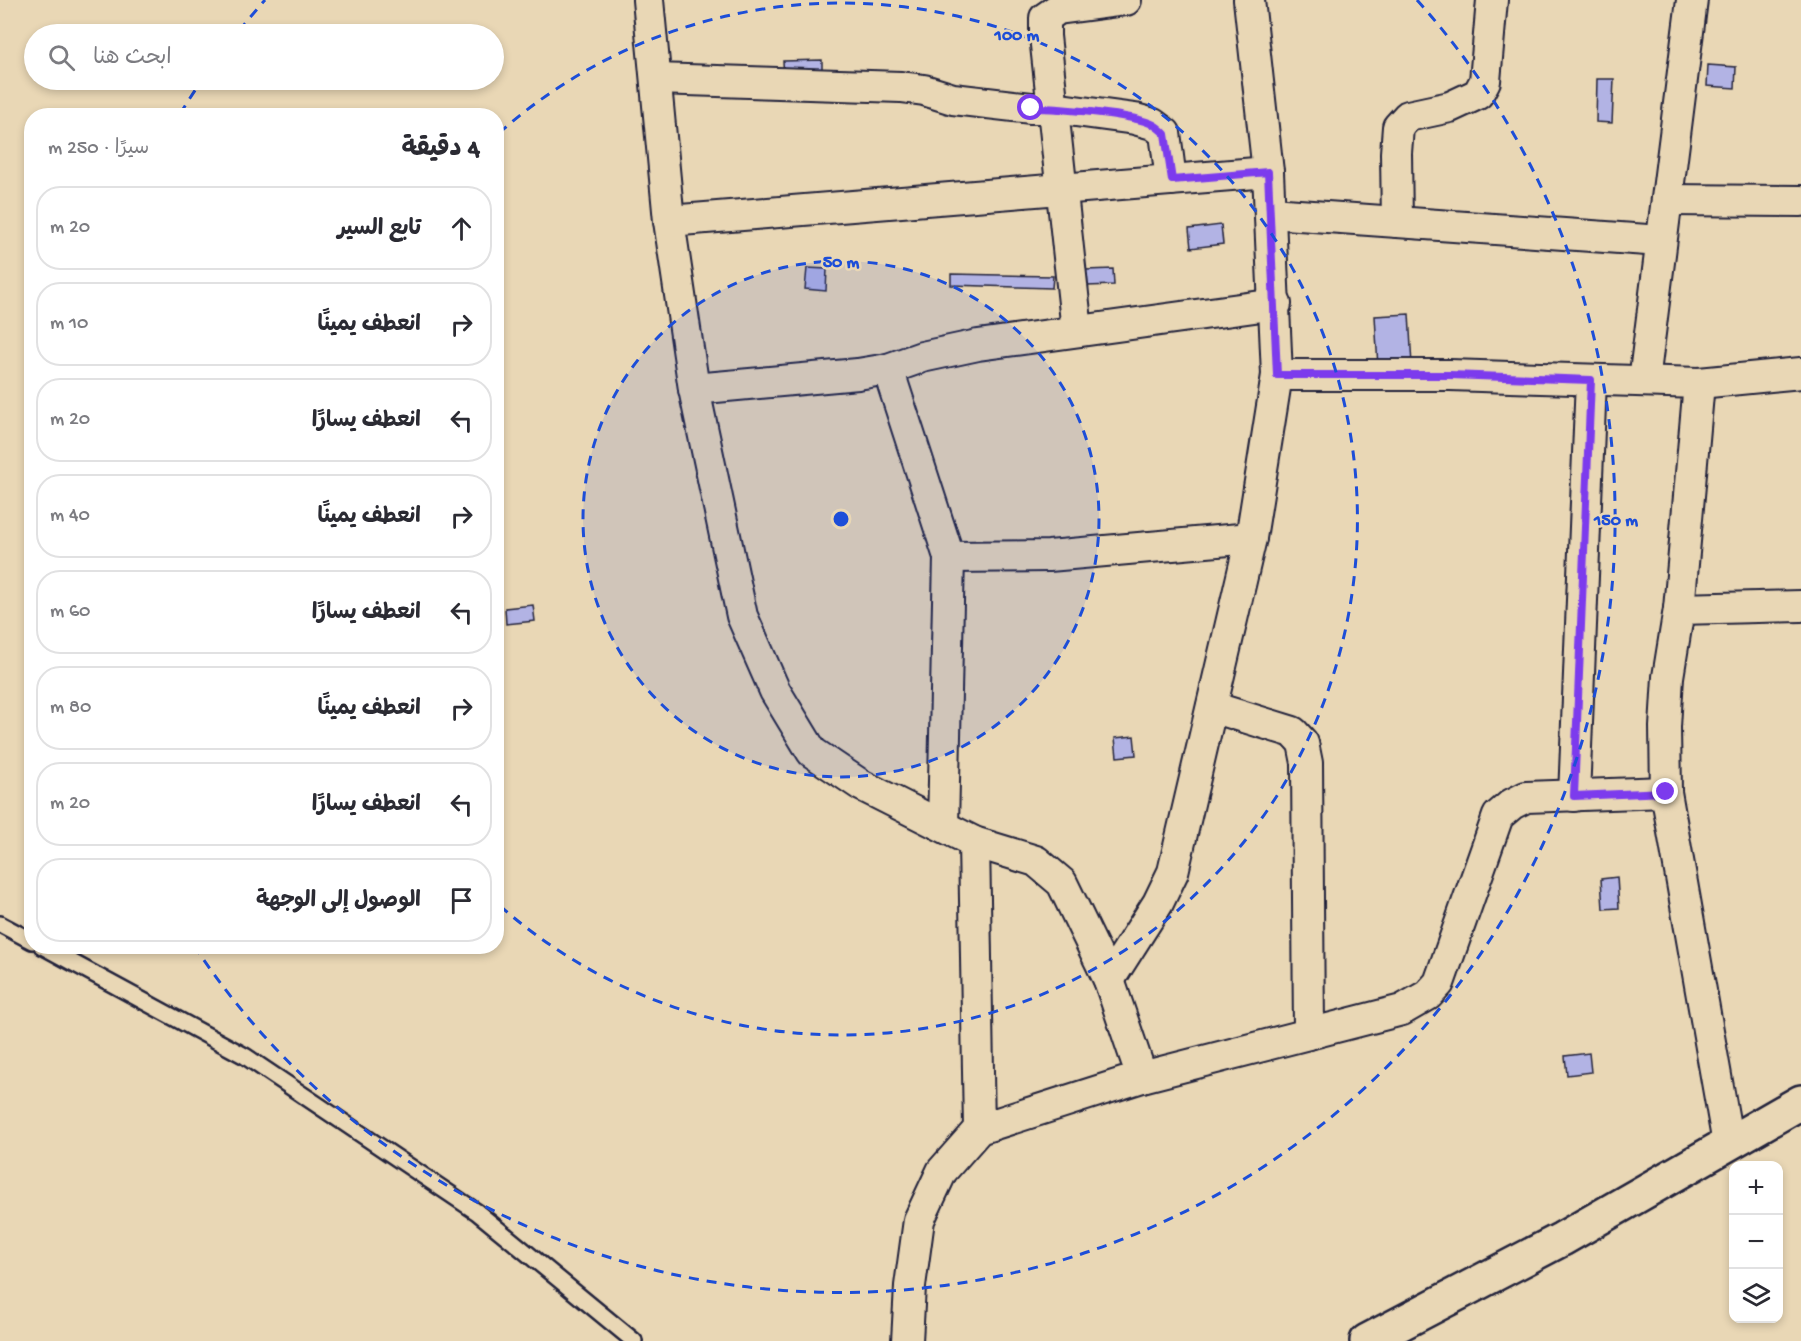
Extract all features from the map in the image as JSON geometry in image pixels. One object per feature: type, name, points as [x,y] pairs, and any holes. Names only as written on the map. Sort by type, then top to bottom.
[{"type":"street","points":[[648,0],[669,221],[694,389],[742,616],[775,691],[812,752],[861,785],[974,842],[1036,861],[1062,883],[1109,980],[1142,1077]]},
{"type":"street","points":[[1077,331],[1045,36],[1045,18],[1058,9],[1126,0]]},
{"type":"street","points":[[1109,980],[1158,903],[1173,872],[1251,538],[1277,375],[1276,304],[1268,172],[1249,0]]},
{"type":"street","points":[[1397,222],[1398,127],[1408,116],[1450,107],[1478,94],[1485,81],[1492,0]]},
{"type":"street","points":[[1644,381],[1692,0]]},
{"type":"street","points":[[656,79],[901,87],[924,90],[953,99],[1031,108],[1053,108],[1136,119],[1153,124],[1165,134],[1172,180]]},
{"type":"street","points":[[669,221],[1268,172]]},
{"type":"street","points":[[1667,200],[1801,201]]},
{"type":"street","points":[[1270,213],[1662,241]]},
{"type":"street","points":[[694,389],[858,374],[888,369],[922,357],[978,345],[1276,304]]},
{"type":"street","points":[[888,369],[949,557],[943,826]]},
{"type":"street","points":[[1277,375],[1450,375],[1699,383],[1801,373]]},
{"type":"street","points":[[1574,796],[1591,380]]},
{"type":"street","points":[[1699,383],[1679,609],[1668,677],[1665,727],[1666,792],[1728,1144]]},
{"type":"street","points":[[949,557],[1049,556],[1251,538]]},
{"type":"street","points":[[1679,609],[1801,606]]},
{"type":"street","points":[[1212,707],[1293,732],[1303,742],[1306,763],[1309,1034]]},
{"type":"street","points":[[907,1341],[910,1286],[919,1220],[942,1171],[979,1129],[1142,1077],[1402,1010],[1428,994],[1439,982],[1498,816],[1512,804],[1526,797],[1666,792]]},
{"type":"street","points":[[974,842],[979,1129]]},
{"type":"street","points":[[1367,1341],[1562,1239],[1801,1102]]},
{"type":"lane","points":[[0,924],[24,937]]},
{"type":"lane","points":[[57,954],[245,1056],[477,1212],[634,1341]]},
{"type":"building","points":[[822,60],[822,77],[784,78],[783,61]]},
{"type":"building","points":[[1708,65],[1736,67],[1735,88],[1707,86]]},
{"type":"building","points":[[1597,79],[1614,79],[1612,123],[1596,122]]},
{"type":"building","points":[[1221,225],[1223,244],[1191,248],[1189,229]]},
{"type":"building","points":[[807,268],[827,269],[826,291],[805,289]]},
{"type":"building","points":[[1113,269],[1114,285],[1087,286],[1086,270]]},
{"type":"building","points":[[951,274],[1053,276],[1052,288],[951,285]]},
{"type":"building","points":[[1409,314],[1412,365],[1378,367],[1375,316]]},
{"type":"building","points":[[533,605],[535,621],[506,624],[505,608]]},
{"type":"building","points":[[1134,736],[1136,755],[1117,757],[1115,738]]},
{"type":"building","points":[[1617,877],[1619,908],[1603,909],[1601,879]]},
{"type":"building","points":[[1589,1053],[1591,1072],[1567,1075],[1565,1056]]},
{"type":"route","points":[[1031,108],[1053,108],[1136,119],[1153,124],[1165,134],[1172,180],[1268,172],[1276,304],[1277,375],[1450,375],[1591,380],[1574,796],[1666,792]]}]
